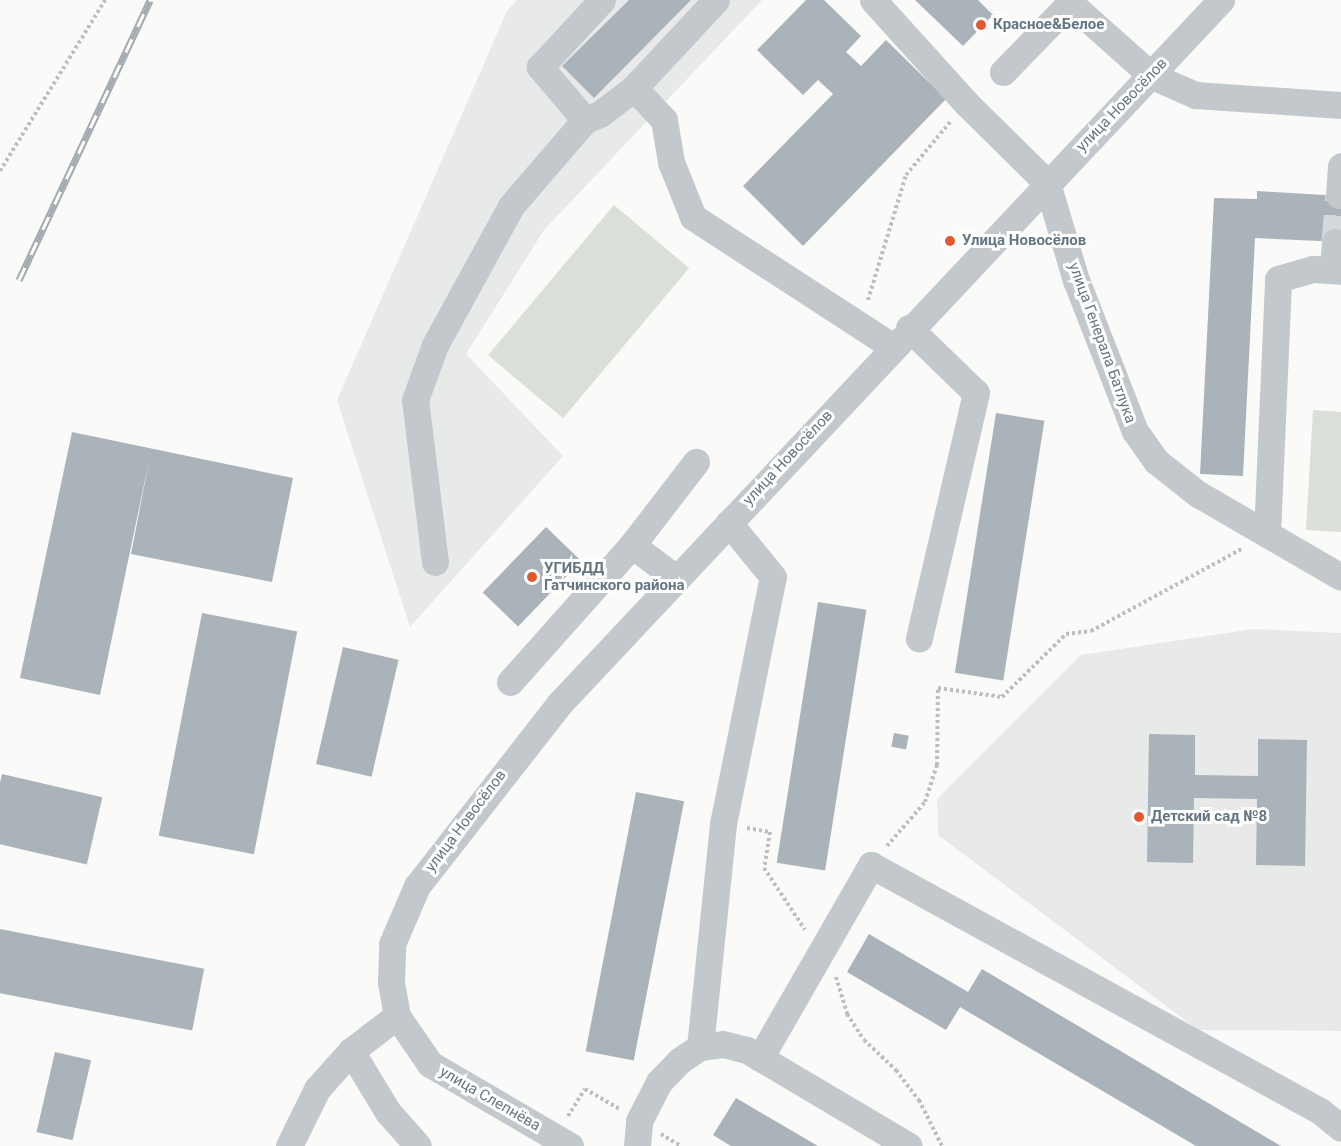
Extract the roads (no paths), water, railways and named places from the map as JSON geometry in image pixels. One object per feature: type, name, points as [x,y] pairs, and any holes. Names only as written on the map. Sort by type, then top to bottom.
[{"type":"street","points":[[585,120],[540,67],[602,0]]},
{"type":"street","points":[[435,562],[415,400],[435,345],[512,206],[585,120],[600,114],[634,88],[716,0]]},
{"type":"street","points":[[873,0],[966,103],[1047,183]]},
{"type":"street","name":"улица Новосёлов","points":[[392,944],[417,886],[505,768],[560,703],[900,337],[1152,76],[1221,0]]},
{"type":"street","points":[[1003,72],[1071,1],[1152,76],[1195,95],[1341,105]]},
{"type":"street","points":[[634,88],[664,120],[670,162],[693,217],[861,323],[900,337],[976,393],[919,638]]},
{"type":"street","points":[[1339,195],[1341,166]]},
{"type":"street","name":"улица Генерала Батлука","points":[[1047,183],[1076,280],[1135,431],[1156,461],[1198,494],[1341,577]]},
{"type":"street","points":[[1268,534],[1278,279],[1314,269],[1337,270],[1335,242]]},
{"type":"street","points":[[510,682],[632,545],[696,462]]},
{"type":"street","points":[[700,1047],[723,824],[773,577],[729,523]]},
{"type":"street","points":[[632,545],[676,579]]},
{"type":"street","points":[[760,1058],[871,865],[1320,1111],[1341,1128]]},
{"type":"street","name":"улица Слепнёва","points":[[392,944],[391,982],[397,1016],[430,1064],[570,1146]]},
{"type":"street","points":[[288,1146],[317,1089],[351,1051],[397,1016]]},
{"type":"street","points":[[637,1146],[639,1121],[659,1082],[679,1061],[700,1047],[723,1044],[760,1058],[909,1146]]},
{"type":"street","points":[[351,1051],[388,1112],[418,1146]]},
{"type":"tunnel","points":[[1335,242],[1339,195]]},
{"type":"railway","points":[[19,280],[150,0]]},
{"type":"place","name":"Красное&Белое","points":[[981,25]]},
{"type":"place","name":"Улица Новосёлов","points":[[950,241]]},
{"type":"place","name":"УГИБДД Гатчинского района","points":[[532,577]]},
{"type":"place","name":"Детский сад №8","points":[[1139,817]]}]
